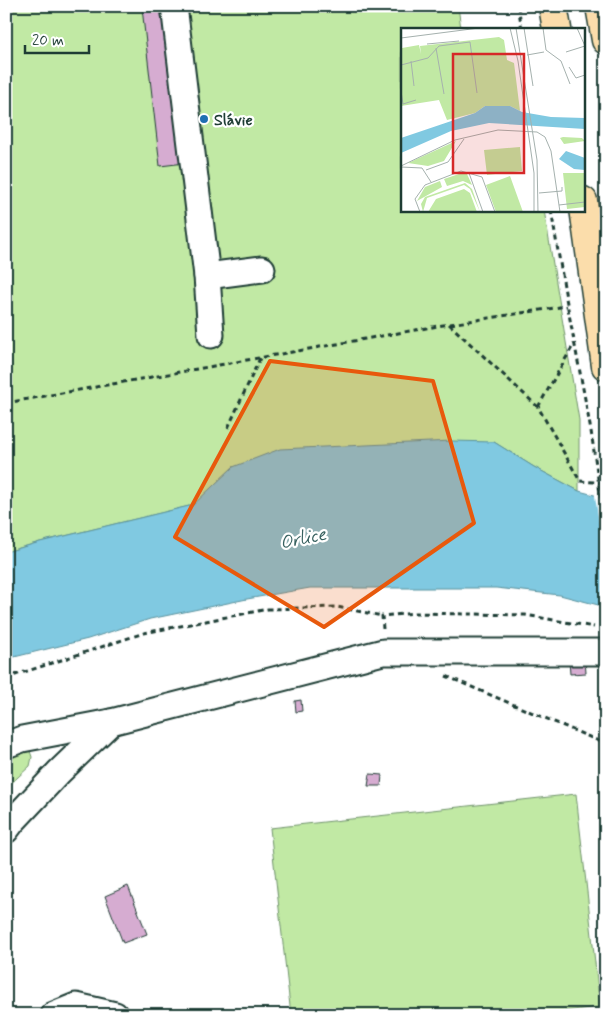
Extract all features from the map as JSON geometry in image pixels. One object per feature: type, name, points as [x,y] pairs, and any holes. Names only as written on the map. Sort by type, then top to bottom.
[{"type":"main road","points":[[553,6],[557,28]]},
{"type":"main road","points":[[600,6],[606,40]]},
{"type":"main road","points":[[584,208],[606,366]]},
{"type":"lane","points":[[174,6],[207,276],[211,335]]},
{"type":"lane","points":[[207,276],[262,269]]},
{"type":"lane","points":[[6,745],[22,739],[111,722],[383,652],[606,652]]},
{"type":"lane","points":[[6,830],[59,772],[111,722]]},
{"type":"lane","points":[[54,1015],[76,1006],[115,1015]]},
{"type":"path","points":[[518,6],[522,28]]},
{"type":"path","points":[[552,211],[567,306],[591,431],[606,533]]},
{"type":"path","points":[[6,403],[450,324],[567,306]]},
{"type":"path","points":[[450,324],[538,407],[580,481],[606,484]]},
{"type":"path","points":[[538,407],[574,343]]},
{"type":"path","points":[[228,428],[261,357]]},
{"type":"path","points":[[6,678],[144,633],[268,609],[337,607],[382,616],[415,613],[525,615],[597,628]]},
{"type":"path","points":[[382,616],[383,652]]},
{"type":"path","points":[[443,674],[606,744]]},
{"type":"highlighted area","points":[[270,361],[433,381],[474,523],[324,627],[175,537]]},
{"type":"green space","points":[[6,6],[458,6],[461,28],[401,28],[401,211],[544,211],[579,420],[579,491],[534,467],[494,442],[233,467],[194,505],[6,552]]},
{"type":"green space","points":[[29,748],[32,757],[30,766],[6,788],[6,753]]},
{"type":"green space","points":[[576,794],[600,1007],[525,1015],[291,1015],[270,828]]},
{"type":"water","name":"Orlice","points":[[452,441],[494,442],[534,467],[579,491],[606,498],[606,607],[560,595],[496,588],[310,588],[150,619],[88,639],[6,659],[6,552],[193,505],[233,467],[280,449]]},
{"type":"pier","points":[[595,493],[606,495],[606,570],[595,496]]},
{"type":"building","points":[[166,6],[185,163],[160,166],[142,8]]},
{"type":"building","points":[[585,660],[586,673],[570,674],[569,661]]},
{"type":"building","points":[[301,700],[302,711],[296,712],[295,701]]},
{"type":"building","points":[[370,774],[382,775],[381,786],[368,786]]},
{"type":"building","points":[[128,886],[147,934],[123,943],[105,896]]},
{"type":"place","name":"Slávie","points":[[204,119]]}]
